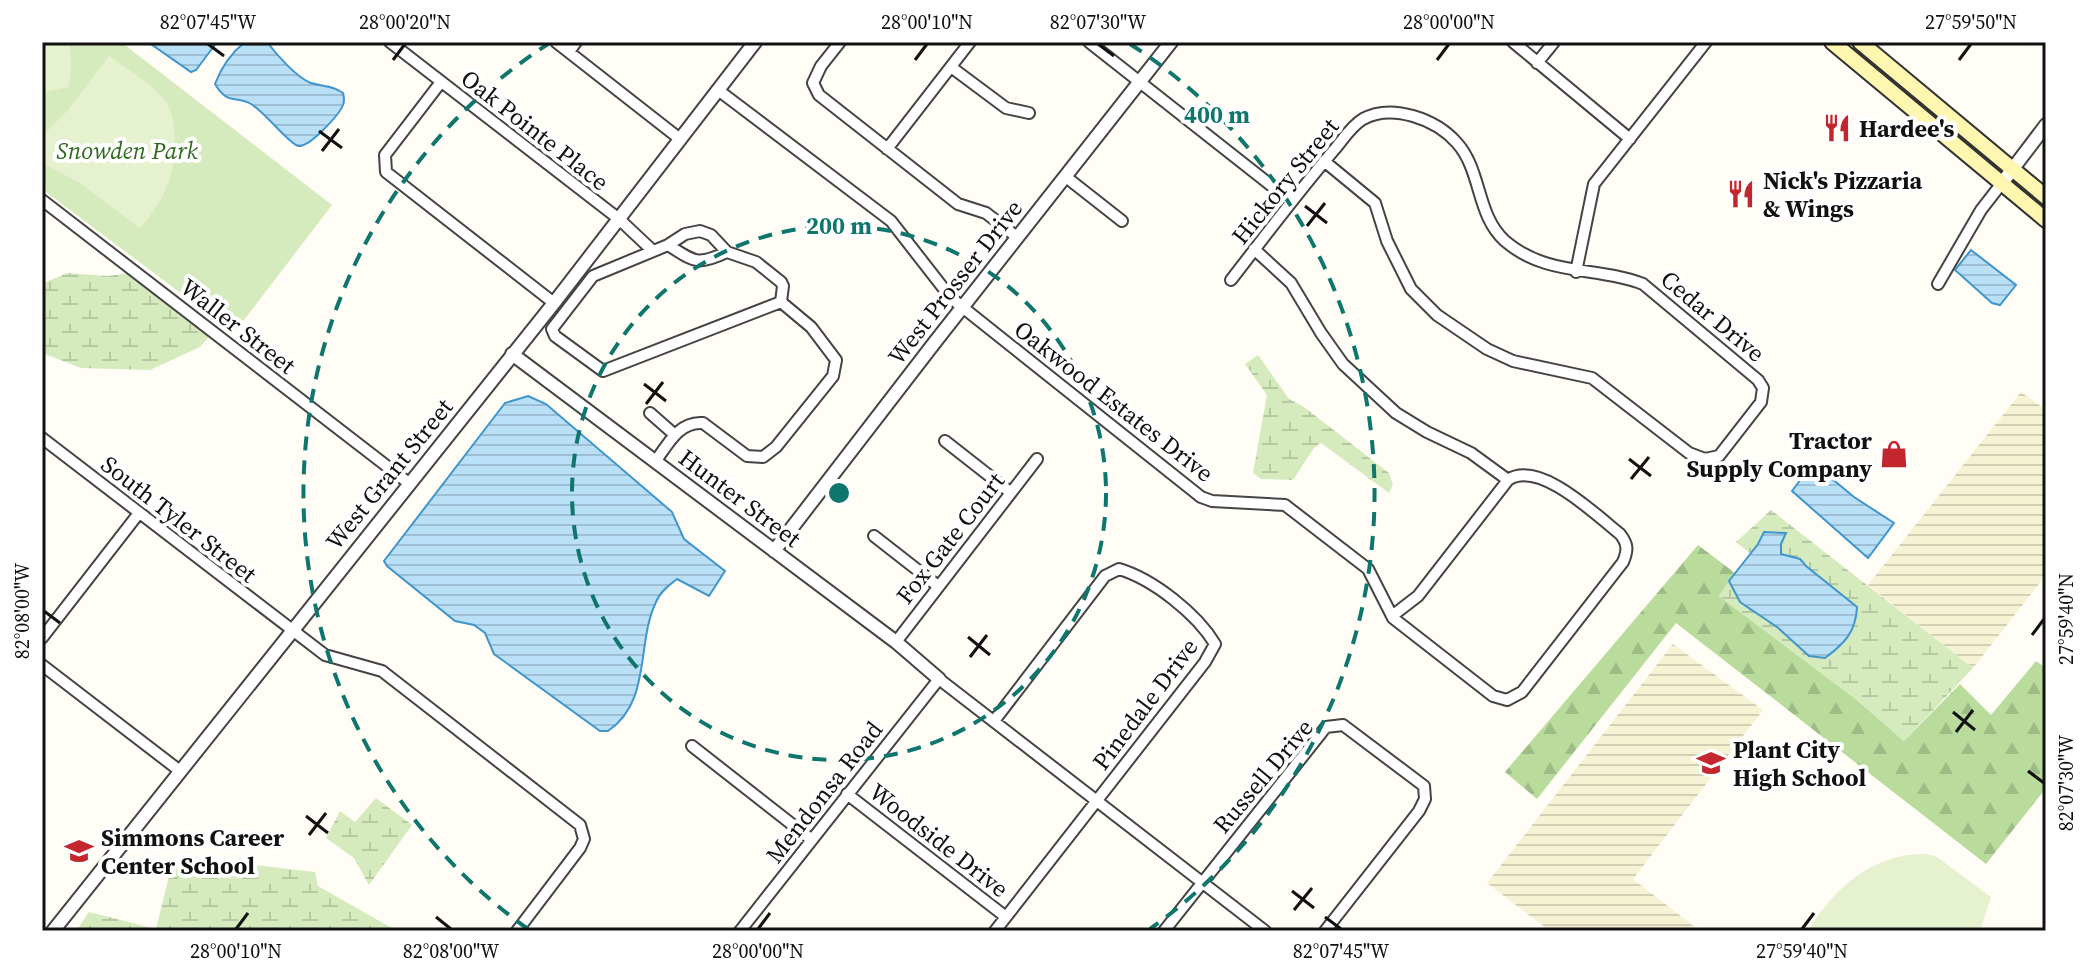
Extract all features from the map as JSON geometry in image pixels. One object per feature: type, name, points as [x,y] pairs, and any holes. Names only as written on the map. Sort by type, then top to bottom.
[{"type":"main road","points":[[1832,42],[1865,60],[1889,80],[1910,84]]},
{"type":"main road","points":[[1832,42],[2046,220]]},
{"type":"main road","points":[[1851,42],[1865,47],[2046,197]]},
{"type":"main road","points":[[1903,101],[1919,105],[1984,159],[2011,169]]},
{"type":"street","name":"Oak Pointe Place","points":[[390,42],[619,219],[653,251]]},
{"type":"street","points":[[556,42],[680,139]]},
{"type":"street","points":[[569,52],[576,42]]},
{"type":"street","name":"West Grant Street","points":[[53,931],[554,303],[755,42]]},
{"type":"street","points":[[840,42],[816,74],[813,83],[819,95],[958,204],[986,213],[1017,237]]},
{"type":"street","points":[[887,149],[970,42]]},
{"type":"street","points":[[1089,42],[1291,201]]},
{"type":"street","name":"West Prosser Drive","points":[[774,551],[1171,42]]},
{"type":"street","points":[[1513,42],[1630,139]]},
{"type":"street","points":[[1537,63],[1554,42]]},
{"type":"street","points":[[1576,272],[1594,184],[1706,42]]},
{"type":"street","points":[[951,67],[1006,108],[1029,113]]},
{"type":"street","points":[[441,82],[385,155],[386,172],[554,303]]},
{"type":"street","name":"Oakwood Estates Drive","points":[[718,90],[891,221],[942,288],[962,307],[1201,497],[1212,501],[1285,505],[1368,569],[1392,616],[1493,696],[1507,700],[1522,692],[1623,562],[1627,552],[1626,542],[1620,534],[1561,487],[1526,474],[1508,480]]},
{"type":"street","name":"Cedar Drive","points":[[1324,161],[1375,203],[1387,241],[1411,289],[1437,315],[1487,349],[1513,361],[1592,378],[1689,453],[1705,459],[1719,456],[1761,402],[1763,388],[1758,380],[1643,284],[1626,277],[1576,272],[1535,260],[1504,240],[1485,213],[1470,167],[1458,144],[1430,122],[1394,113],[1375,114]]},
{"type":"street","name":"Hickory Street","points":[[1231,280],[1324,161],[1359,121],[1375,114]]},
{"type":"street","points":[[1938,284],[1981,210],[2046,125]]},
{"type":"street","points":[[1066,177],[1122,221]]},
{"type":"street","name":"Waller Street","points":[[42,200],[410,484]]},
{"type":"street","points":[[700,231],[711,235],[727,252],[756,262],[781,282],[781,302],[601,371],[555,336],[552,326],[589,279],[668,245],[685,234],[700,231]]},
{"type":"street","points":[[668,245],[691,260],[707,262],[727,252]]},
{"type":"street","points":[[1254,249],[1291,283],[1343,364],[1396,413],[1471,453],[1508,480],[1418,596],[1392,616]]},
{"type":"street","points":[[655,462],[675,435],[687,425],[703,423],[747,456],[763,457],[776,447],[833,376],[836,360],[832,352],[811,327],[781,302]]},
{"type":"street","name":"Hunter Street","points":[[512,354],[896,642],[939,679]]},
{"type":"street","points":[[650,413],[675,435]]},
{"type":"street","name":"South Tyler Street","points":[[42,438],[325,655],[382,671],[580,825],[584,839],[580,848],[517,931]]},
{"type":"street","points":[[945,441],[1010,492]]},
{"type":"street","name":"Fox Gate Court","points":[[896,642],[1037,459]]},
{"type":"street","points":[[42,638],[139,513]]},
{"type":"street","points":[[874,536],[938,586]]},
{"type":"street","name":"Pinedale Drive","points":[[994,721],[1105,576],[1119,569],[1137,574],[1203,624],[1215,644],[1205,662],[995,931]]},
{"type":"street","points":[[42,665],[180,771]]},
{"type":"street","points":[[939,679],[1265,931]]},
{"type":"street","name":"Mendonsa Road","points":[[740,931],[939,679]]},
{"type":"street","name":"Russell Drive","points":[[1164,931],[1326,727],[1343,725],[1424,786],[1425,799],[1419,811],[1325,931]]},
{"type":"street","points":[[692,746],[812,840]]},
{"type":"street","name":"Woodside Drive","points":[[847,794],[1006,917]]},
{"type":"shaded area","points":[[2021,392],[2046,410],[2046,575],[1973,668],[1868,585]]},
{"type":"shaded area","points":[[1673,644],[1763,710],[1633,879],[1700,931],[1550,931],[1487,883]]},
{"type":"green space","name":"Snowden Park","points":[[42,42],[121,42],[332,205],[234,333],[42,189]]},
{"type":"green space","points":[[42,42],[69,42],[69,87],[42,92]]},
{"type":"green space","points":[[109,56],[162,97],[169,106],[173,121],[175,147],[172,172],[163,196],[140,228],[80,183],[42,163],[42,136],[69,109]]},
{"type":"green space","points":[[67,273],[108,276],[129,273],[210,336],[200,347],[150,370],[81,368],[42,353],[42,284]]},
{"type":"green space","points":[[1258,355],[1289,399],[1304,407],[1389,473],[1393,485],[1389,493],[1321,443],[1314,448],[1293,480],[1261,479],[1253,473],[1267,395],[1245,364]]},
{"type":"green space","points":[[1771,510],[1973,668],[1904,741],[1857,700],[1719,596],[1729,581],[1740,602],[1777,627],[1809,656],[1857,607],[1800,559],[1781,554],[1781,544],[1758,544],[1750,553],[1736,542]]},
{"type":"green space","points":[[1698,545],[1735,573],[1719,596],[1857,700],[1904,741],[1960,684],[1991,715],[2036,661],[2046,668],[2046,788],[1986,864],[1676,623],[1537,799],[1505,772]]},
{"type":"green space","points":[[376,798],[412,825],[369,885],[354,858],[326,838],[340,811],[355,822]]},
{"type":"green space","points":[[1927,854],[1937,857],[1991,897],[1980,931],[1808,931],[1830,901],[1857,876],[1890,859]]},
{"type":"green space","points":[[195,858],[315,872],[318,886],[397,931],[76,931],[89,912],[156,929],[171,868]]},
{"type":"water","points":[[148,42],[217,42],[196,70],[191,72]]},
{"type":"water","points":[[245,42],[267,42],[299,76],[343,93],[344,102],[340,110],[309,142],[298,146],[294,144],[257,108],[246,101],[228,98],[215,84],[227,61]]},
{"type":"water","points":[[1971,250],[2016,285],[2000,305],[1992,303],[1955,270]]},
{"type":"water","points":[[528,396],[546,404],[672,512],[684,539],[725,571],[709,596],[677,579],[660,595],[650,618],[641,671],[631,704],[622,719],[608,731],[600,731],[494,654],[485,633],[474,625],[455,621],[384,561],[505,403]]},
{"type":"water","points":[[1813,463],[1854,497],[1894,523],[1868,558],[1792,491]]},
{"type":"water","points":[[1764,532],[1786,533],[1781,554],[1800,559],[1857,607],[1848,637],[1825,658],[1809,656],[1777,627],[1740,602],[1729,581]]},
{"type":"place","name":"Hardee's","points":[[1837,128]]},
{"type":"place","name":"Nick's Pizzaria & Wings","points":[[1741,194]]},
{"type":"place","name":"Tractor Supply Company","points":[[1894,454]]},
{"type":"place","name":"Plant City High School","points":[[1711,763]]},
{"type":"place","name":"Simmons Career Center School","points":[[79,851]]}]
